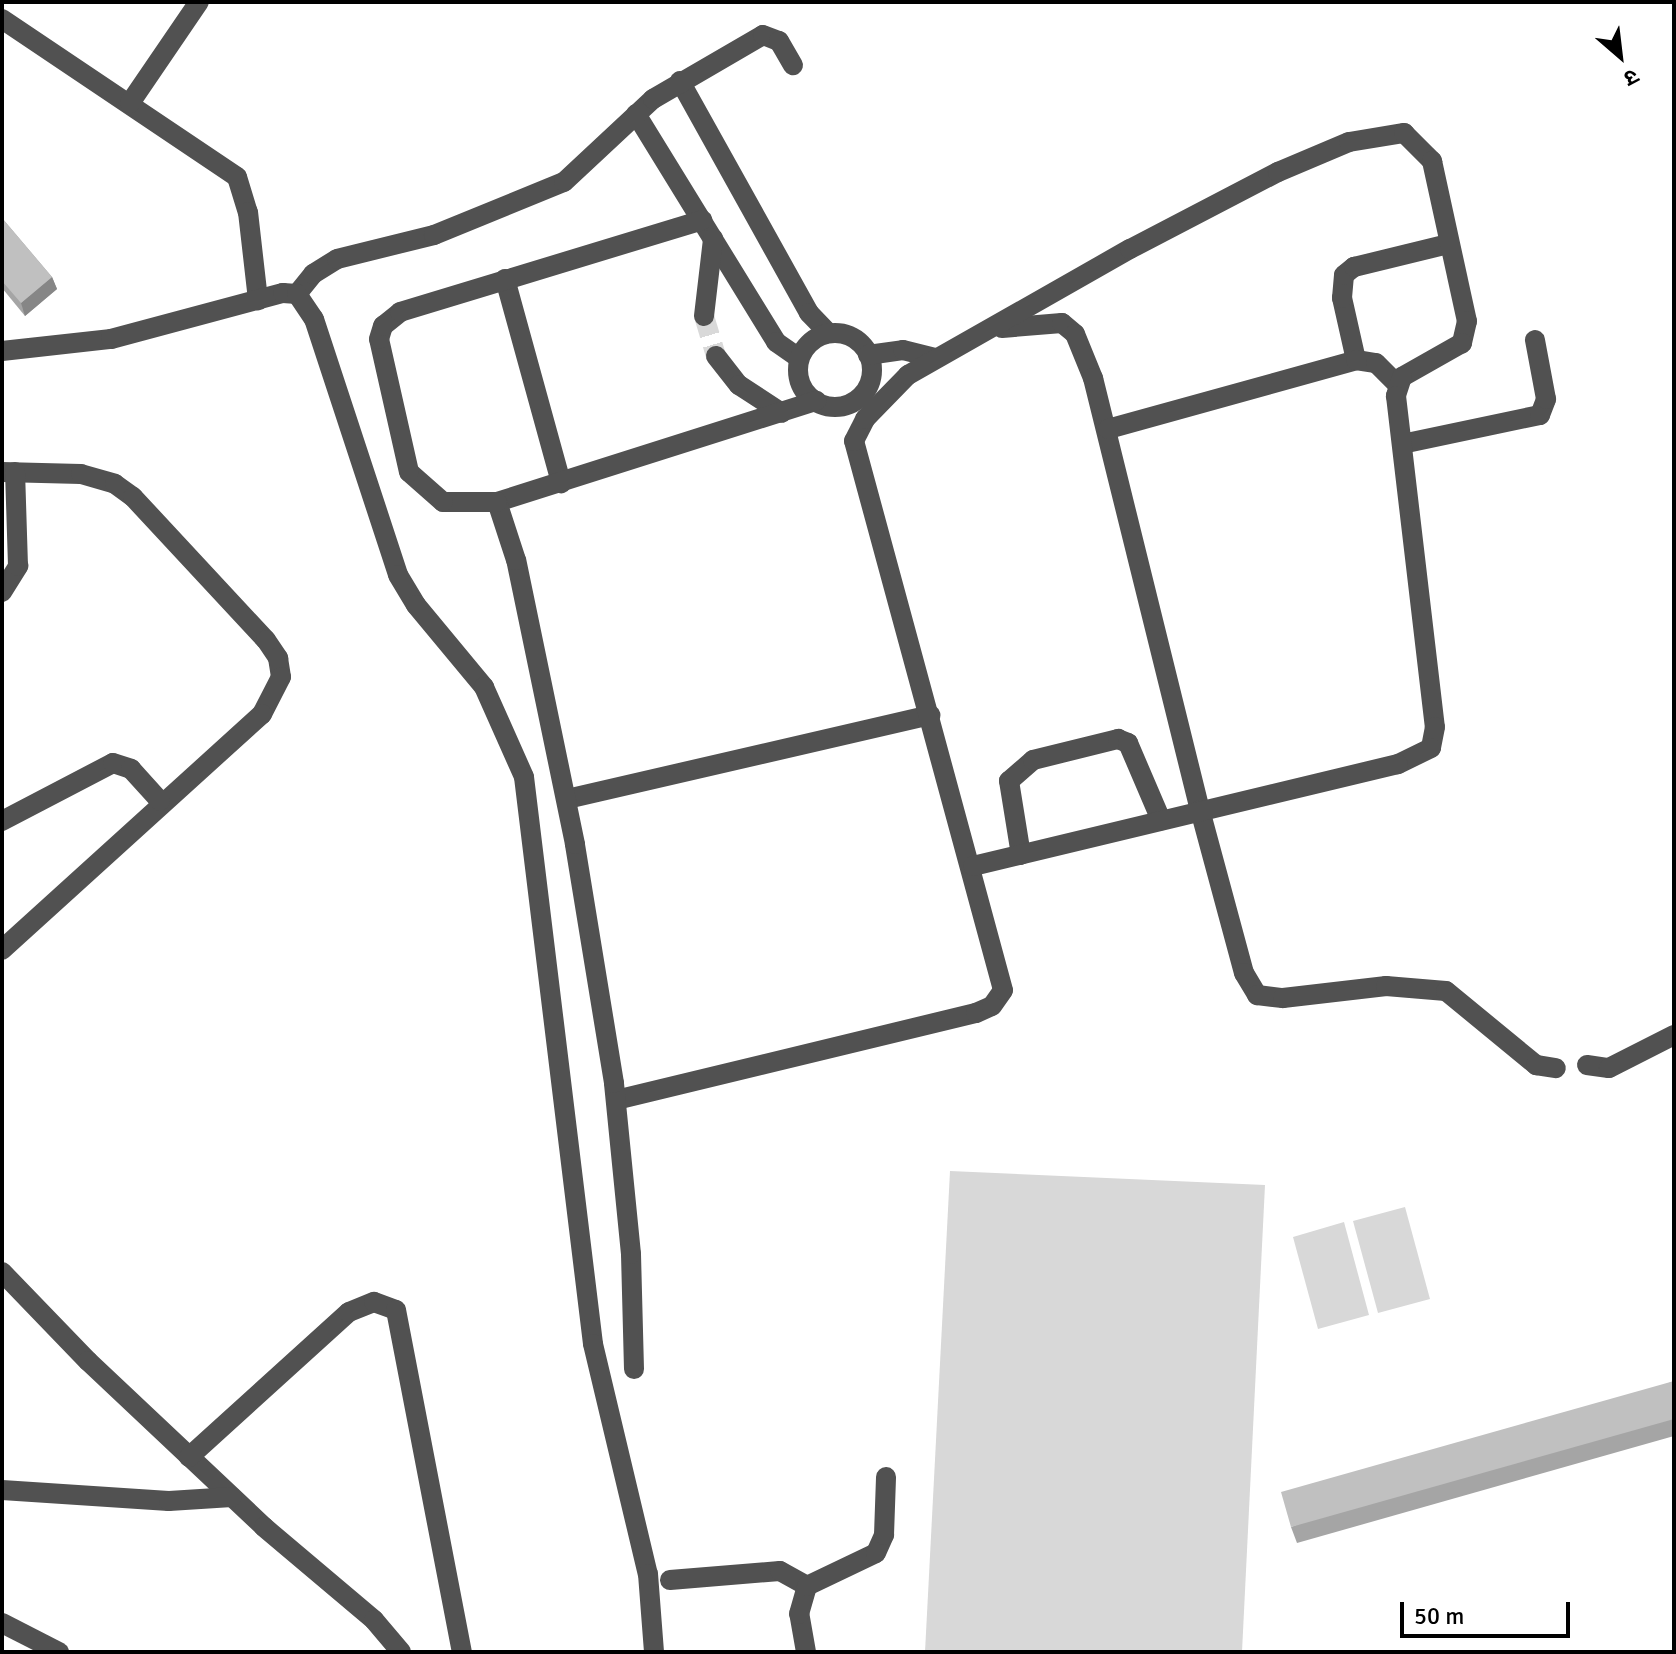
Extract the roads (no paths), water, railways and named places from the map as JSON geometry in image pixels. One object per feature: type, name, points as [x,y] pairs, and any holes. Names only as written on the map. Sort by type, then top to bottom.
[{"type":"street","points":[[130,103],[199,2]]},
{"type":"street","points":[[2,19],[237,177],[248,212],[258,300]]},
{"type":"street","points":[[2,351],[111,339],[258,300],[297,294],[313,274],[337,259],[434,235],[564,182],[636,114],[680,81],[763,35],[779,41],[793,65]]},
{"type":"street","points":[[680,81],[809,313],[828,333]]},
{"type":"street","points":[[636,114],[776,342],[799,358]]},
{"type":"street","points":[[616,1100],[992,1006],[1003,990],[973,866],[854,441],[857,431],[882,401],[935,358],[1278,172],[1364,138],[1404,133],[1422,145],[1439,180],[1448,244],[1467,334],[1453,351],[1411,370],[1397,384]]},
{"type":"street","points":[[702,220],[400,312],[383,326],[379,339],[409,472],[443,502],[497,502],[816,401],[845,406],[860,398],[871,377]]},
{"type":"street","points":[[704,316],[713,239]]},
{"type":"street","points":[[1356,360],[1342,298],[1344,275],[1354,267],[1448,244]]},
{"type":"street","points":[[505,279],[561,483]]},
{"type":"street","points":[[297,294],[314,319],[398,575],[416,605],[484,687],[524,777],[593,1344],[648,1574],[654,1652]]},
{"type":"street","points":[[989,329],[1062,323],[1075,334],[1108,429],[1200,810],[1244,973],[1257,995],[1268,999],[1386,986],[1446,991],[1536,1065],[1556,1068]]},
{"type":"street","points":[[816,401],[800,377],[799,358],[811,341],[828,333],[850,335],[868,355],[871,377],[882,401]]},
{"type":"street","points":[[1402,444],[1540,415],[1546,399],[1535,340]]},
{"type":"street","points":[[868,355],[903,350],[935,358]]},
{"type":"street","points":[[716,356],[739,385],[782,413]]},
{"type":"street","points":[[973,866],[1398,764],[1431,748],[1435,727],[1397,384],[1376,363],[1356,360],[1108,429]]},
{"type":"street","points":[[845,406],[857,431]]},
{"type":"street","points":[[2,592],[18,566],[9,472],[81,474],[115,484],[133,497],[278,658],[281,677],[276,695],[262,714],[160,801],[2,950]]},
{"type":"street","points":[[497,502],[533,631],[567,799],[616,1100],[631,1254],[634,1369]]},
{"type":"street","points":[[567,799],[930,715]]},
{"type":"street","points":[[1021,855],[1009,781],[1033,760],[1118,739],[1128,743],[1161,820]]},
{"type":"street","points":[[2,821],[113,763],[131,769],[160,801]]},
{"type":"street","points":[[1587,1065],[1609,1068],[1674,1035]]},
{"type":"street","points":[[2,1272],[39,1315],[232,1497],[374,1620],[401,1652]]},
{"type":"street","points":[[189,1457],[349,1312],[374,1302],[396,1310],[462,1652]]},
{"type":"street","points":[[806,1652],[799,1614],[807,1586],[876,1553],[884,1535],[886,1477]]},
{"type":"street","points":[[2,1490],[169,1501],[232,1497]]},
{"type":"street","points":[[670,1580],[780,1571],[807,1586]]},
{"type":"street","points":[[2,1623],[59,1652]]},
{"type":"tunnel","points":[[704,316],[716,356]]}]
